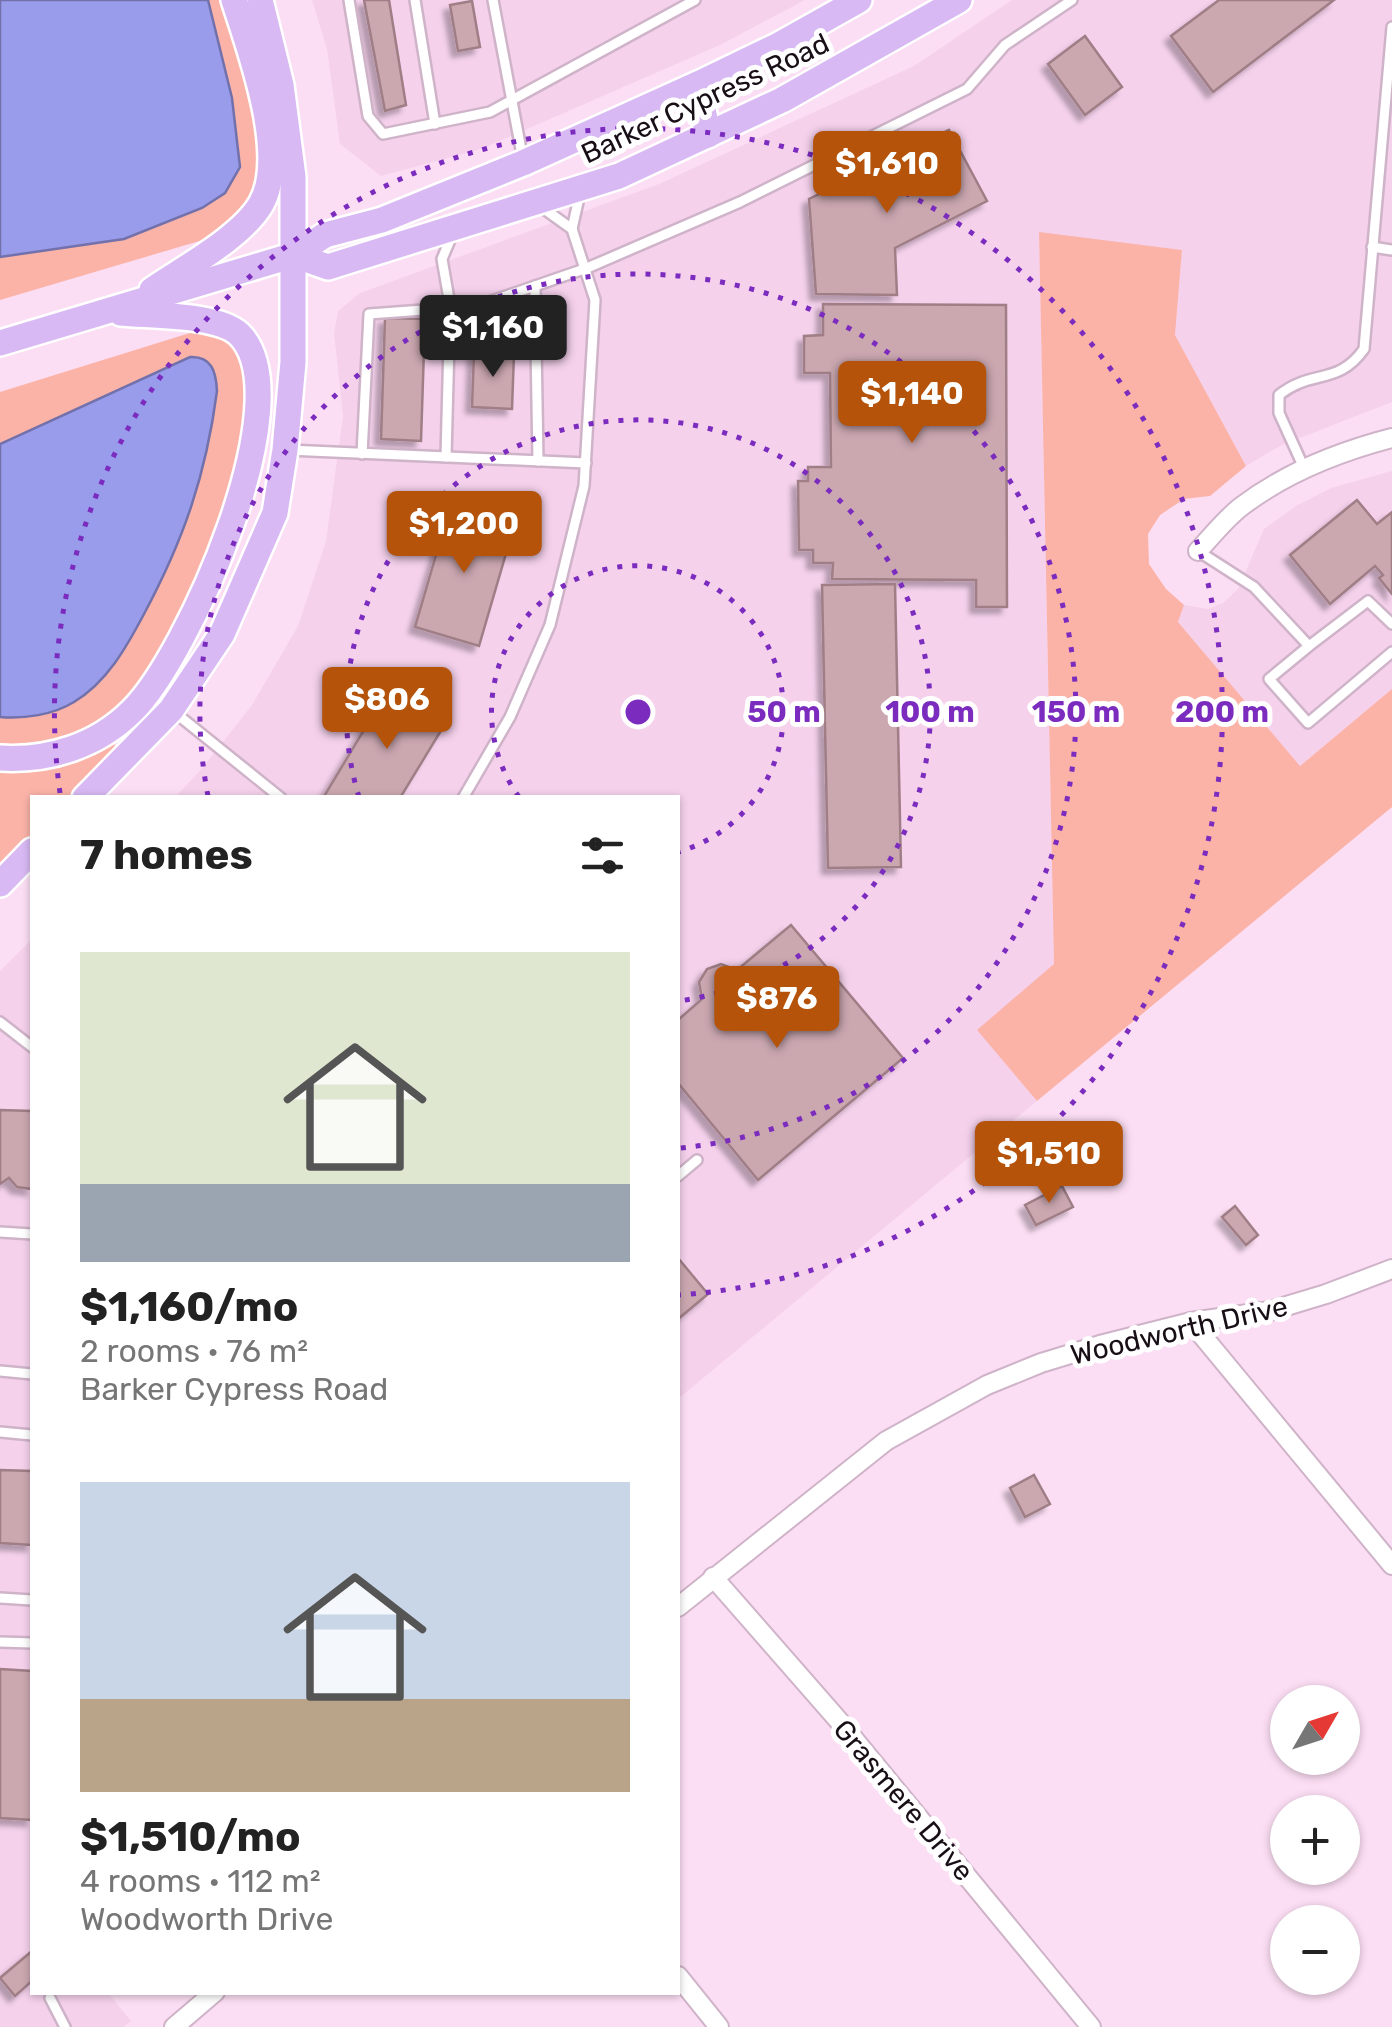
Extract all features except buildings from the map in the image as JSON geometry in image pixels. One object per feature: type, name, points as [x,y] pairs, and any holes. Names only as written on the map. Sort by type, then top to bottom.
[{"type":"main road","points":[[134,303],[241,227],[261,203],[271,174],[269,137],[234,0]]},
{"type":"main road","points":[[88,795],[171,710],[222,634],[274,512],[285,450],[293,362],[294,255],[290,136],[260,0]]},
{"type":"main road","name":"Barker Cypress Road","points":[[0,342],[294,255],[326,235],[382,220],[523,163],[698,84],[779,45],[858,0]]},
{"type":"main road","name":"Barker Cypress Road","points":[[294,255],[328,267],[618,176],[782,100],[946,3]]},
{"type":"main road","points":[[698,84],[708,135]]},
{"type":"main road","points":[[0,758],[43,756],[81,745],[116,726],[144,698],[166,666],[220,555],[248,463],[260,393],[252,355],[236,330],[216,322],[106,311]]},
{"type":"main road","points":[[0,884],[30,853]]},
{"type":"street","points":[[1198,550],[1240,507],[1304,468],[1352,448],[1392,438]]},
{"type":"street","name":"Woodworth Drive","points":[[680,1605],[841,1474],[929,1414],[986,1385],[1041,1363],[1192,1322],[1270,1311],[1392,1268]]},
{"type":"street","points":[[1192,1322],[1392,1565]]},
{"type":"street","name":"Grasmere Drive","points":[[713,1577],[838,1721],[1091,2027]]},
{"type":"street","points":[[680,1978],[719,2027]]},
{"type":"street","points":[[174,2027],[211,1995]]},
{"type":"lane","points":[[349,0],[368,116],[384,134],[490,112],[694,0]]},
{"type":"lane","points":[[415,0],[435,124]]},
{"type":"lane","points":[[493,0],[523,163]]},
{"type":"lane","points":[[362,454],[369,314],[450,305],[478,306],[587,268],[740,202],[967,89],[1005,46],[1072,0]]},
{"type":"lane","points":[[1304,468],[1279,413],[1279,395],[1293,384],[1351,367],[1364,348],[1392,27]]},
{"type":"lane","points":[[465,795],[510,717],[550,626],[586,463],[596,300],[572,229],[580,189]]},
{"type":"lane","points":[[536,203],[572,229]]},
{"type":"lane","points":[[446,457],[450,305],[442,259],[456,226]]},
{"type":"lane","points":[[414,239],[442,259]]},
{"type":"lane","points":[[1372,247],[1392,250]]},
{"type":"lane","points":[[536,286],[538,461]]},
{"type":"lane","points":[[285,450],[586,463]]},
{"type":"lane","points":[[1198,550],[1254,588],[1310,646]]},
{"type":"lane","points":[[1392,624],[1368,601],[1269,679],[1308,724],[1392,652]]},
{"type":"lane","points":[[171,710],[277,795]]},
{"type":"lane","points":[[0,1022],[30,1045]]},
{"type":"lane","points":[[680,1174],[697,1160]]},
{"type":"lane","points":[[0,1232],[30,1234]]},
{"type":"lane","points":[[0,1372],[30,1374]]},
{"type":"lane","points":[[0,1432],[30,1434]]},
{"type":"lane","points":[[0,1598],[30,1600]]},
{"type":"lane","points":[[0,1642],[30,1643]]},
{"type":"lane","points":[[50,1998],[65,2027]]},
{"type":"shaded area","points":[[0,0],[225,0],[261,156],[258,183],[247,207],[213,237],[0,300]]},
{"type":"shaded area","points":[[312,0],[805,0],[720,45],[481,149],[381,176],[340,144],[327,49]]},
{"type":"shaded area","points":[[1012,0],[1392,0],[1392,402],[1282,445],[1246,466],[1175,335],[1182,250],[1039,233],[1054,965],[978,1030],[1037,1101],[680,1397],[680,795],[177,795],[252,705],[298,626],[326,541],[343,416],[334,333],[338,311],[360,293],[659,184],[914,66]]},
{"type":"shaded area","points":[[1039,232],[1182,250],[1175,335],[1246,466],[1210,496],[1184,499],[1160,515],[1148,534],[1149,564],[1166,589],[1184,605],[1178,622],[1300,766],[1392,689],[1392,807],[1037,1101],[977,1030],[1054,964]]},
{"type":"shaded area","points":[[212,330],[227,336],[246,359],[245,439],[219,534],[158,658],[116,711],[90,730],[38,744],[0,745],[0,392],[193,332]]},
{"type":"shaded area","points":[[1392,471],[1392,689],[1300,766],[1178,622],[1184,605],[1208,609],[1223,603],[1238,589],[1264,529],[1296,506],[1331,488]]},
{"type":"shaded area","points":[[113,743],[118,749],[72,795],[30,795],[30,837],[0,869],[0,767],[71,761]]},
{"type":"shaded area","points":[[30,941],[30,1995],[110,1995],[131,2021],[123,2027],[0,2027],[0,971]]},
{"type":"water","points":[[0,0],[208,0],[232,98],[240,167],[225,193],[202,208],[124,239],[0,257]]},
{"type":"water","points":[[190,357],[208,362],[214,372],[217,391],[207,451],[171,559],[144,614],[115,663],[86,694],[48,713],[0,717],[0,444]]}]
